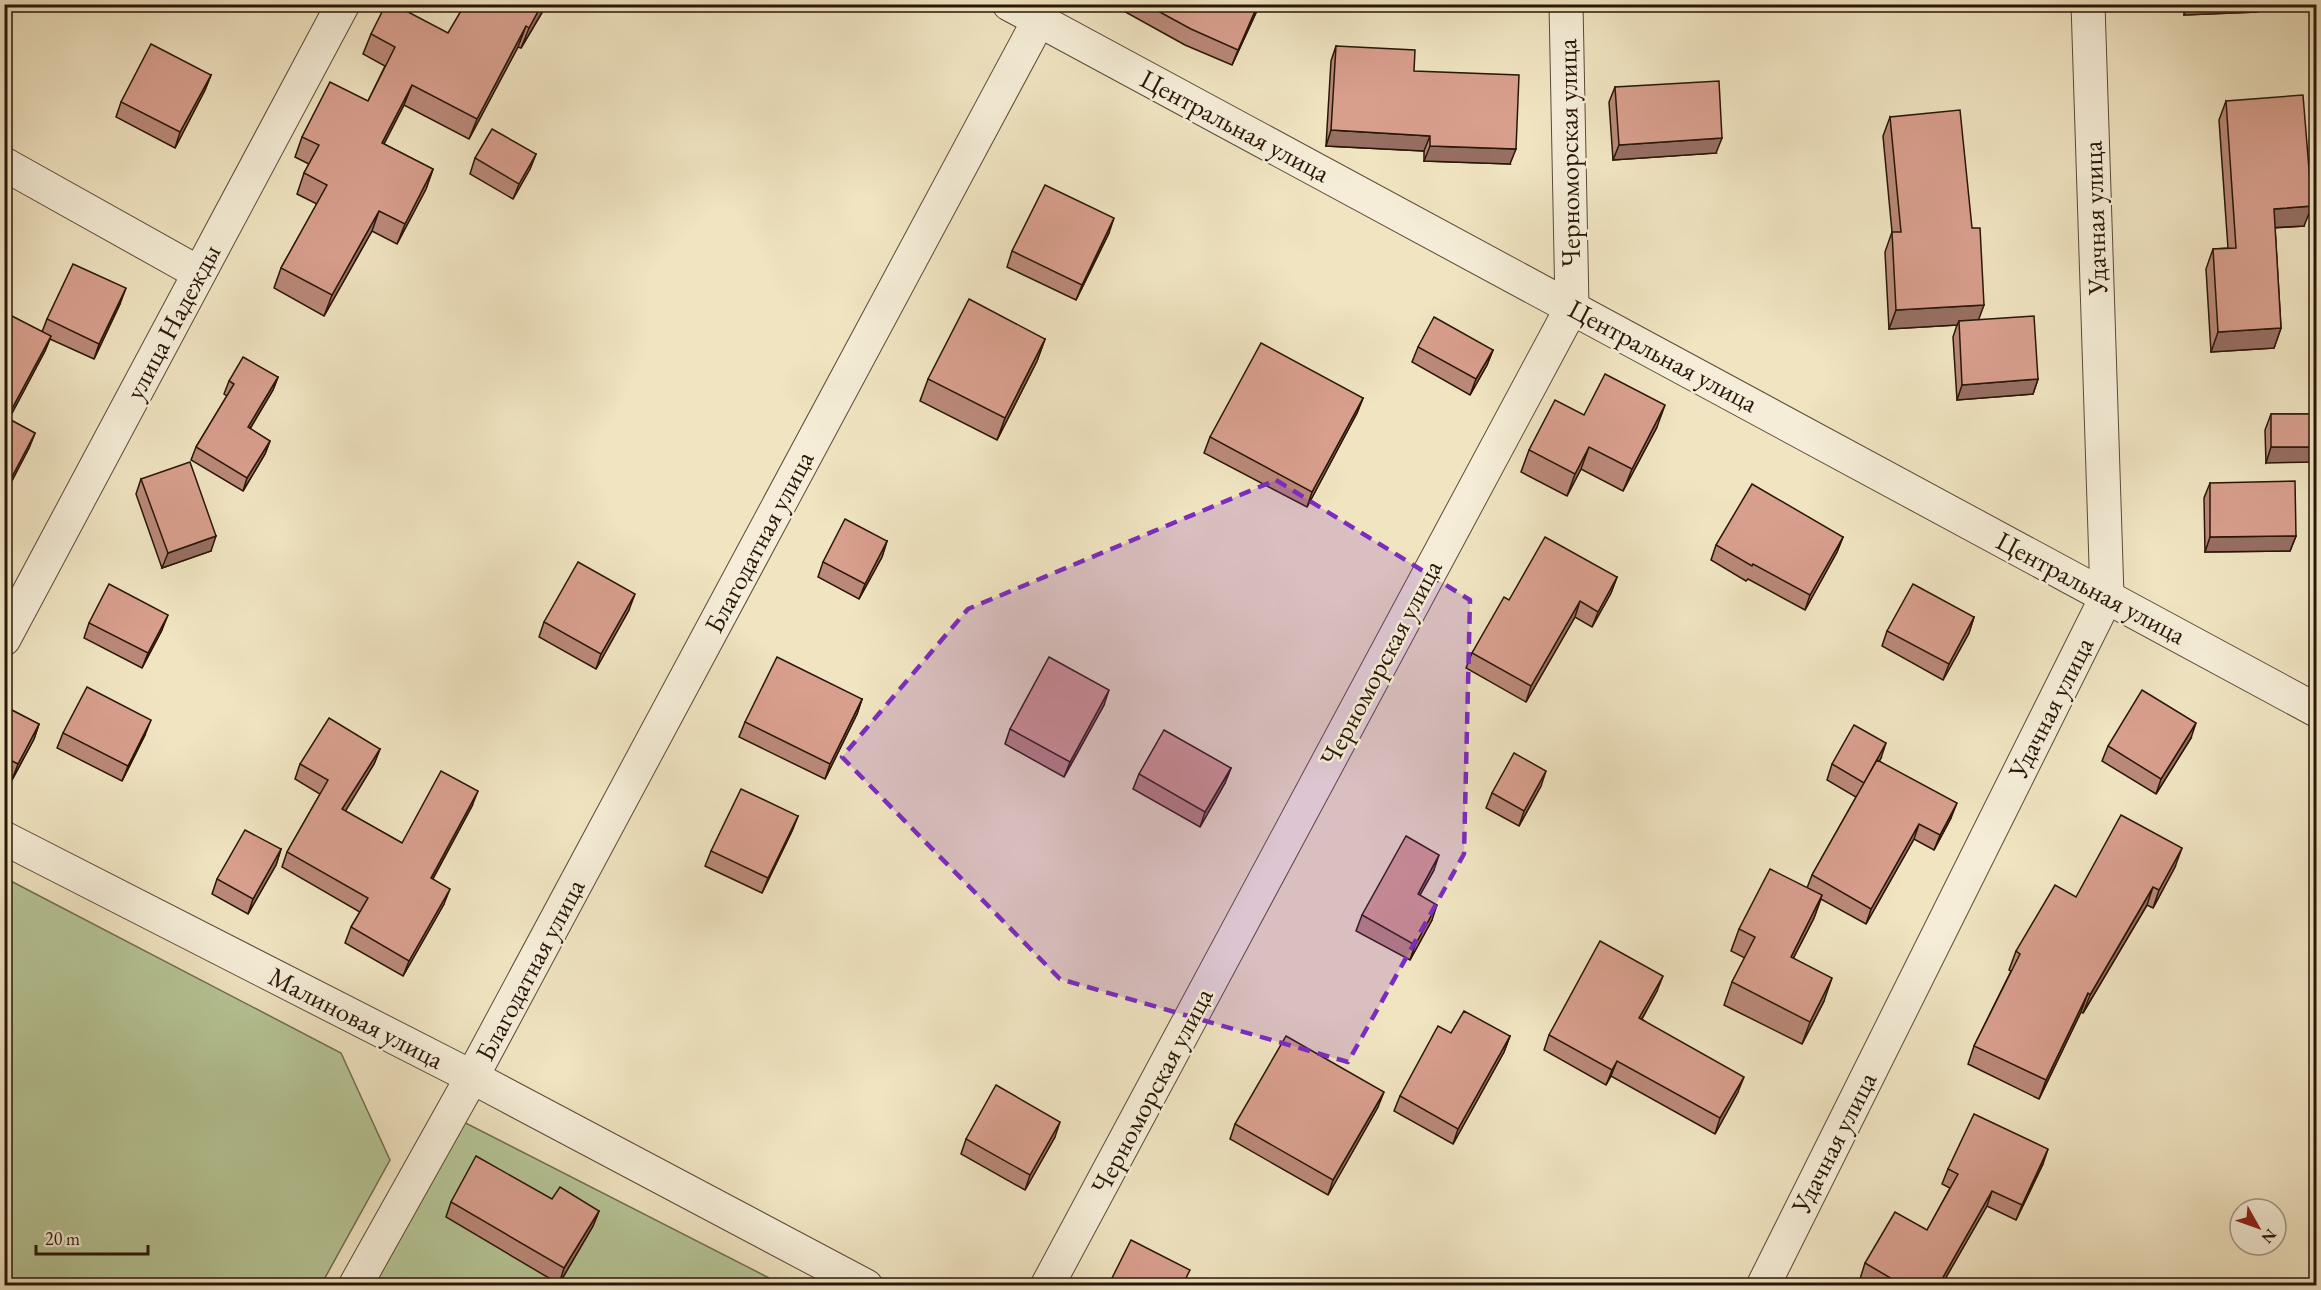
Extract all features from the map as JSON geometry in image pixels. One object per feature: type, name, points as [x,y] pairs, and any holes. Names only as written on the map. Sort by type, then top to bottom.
[{"type":"street","name":"улица Надежды","points":[[4,639],[343,4]]},
{"type":"street","name":"Центральная улица","points":[[1009,4],[1039,12],[1572,307],[2316,711]]},
{"type":"street","name":"Черноморская улица","points":[[1047,1286],[1572,307],[1566,4]]},
{"type":"street","name":"Удачная улица","points":[[1763,1286],[2107,596],[2088,4]]},
{"type":"street","name":"Благодатная улица","points":[[355,1286],[472,1077],[1039,12]]},
{"type":"street","points":[[4,164],[199,273]]},
{"type":"street","name":"Малиновая улица","points":[[4,838],[472,1077],[866,1286]]},
{"type":"highlighted area","points":[[1276,480],[1470,600],[1464,854],[1348,1062],[1060,979],[842,757],[968,609]]},
{"type":"green space","points":[[5,878],[341,1053],[390,1160],[321,1285],[5,1285]]},
{"type":"green space","points":[[444,1112],[783,1285],[360,1286]]},
{"type":"building","points":[[386,4],[393,4],[448,33],[465,4],[542,4],[529,28],[526,26],[477,119],[412,85],[382,143],[433,169],[405,224],[379,211],[332,295],[281,268],[327,185],[304,173],[319,145],[302,137],[330,82],[368,101],[395,47],[371,34]]},
{"type":"building","points":[[1145,4],[1258,4],[1238,50],[1191,29]]},
{"type":"building","points":[[151,44],[211,75],[180,132],[121,102]]},
{"type":"building","points":[[1336,46],[1415,50],[1414,71],[1519,75],[1516,149],[1430,146],[1430,136],[1331,130]]},
{"type":"building","points":[[1719,81],[1722,138],[1619,145],[1615,87]]},
{"type":"building","points":[[2303,95],[2312,206],[2274,209],[2281,328],[2218,332],[2213,249],[2236,248],[2226,101]]},
{"type":"building","points":[[1960,110],[1972,228],[1980,228],[1984,305],[1896,310],[1892,232],[1901,232],[1890,117]]},
{"type":"building","points":[[492,129],[536,154],[519,184],[475,158]]},
{"type":"building","points":[[1045,185],[1114,218],[1082,285],[1012,251]]},
{"type":"building","points":[[73,264],[126,288],[99,344],[47,319]]},
{"type":"building","points":[[969,299],[1045,339],[1005,418],[928,379]]},
{"type":"building","points":[[4,312],[51,336],[7,418],[35,433],[4,492]]},
{"type":"building","points":[[2034,316],[2038,379],[1962,385],[1959,321]]},
{"type":"building","points":[[1434,317],[1493,350],[1476,379],[1418,347]]},
{"type":"building","points":[[1261,343],[1363,398],[1312,492],[1210,437]]},
{"type":"building","points":[[243,357],[278,377],[248,427],[270,441],[247,478],[196,447],[234,384],[229,381]]},
{"type":"building","points":[[1605,374],[1665,405],[1632,469],[1589,447],[1575,474],[1529,450],[1555,400],[1584,415]]},
{"type":"building","points":[[2271,414],[2316,414],[2316,447],[2271,447]]},
{"type":"building","points":[[190,462],[216,536],[168,553],[141,479]]},
{"type":"building","points":[[2295,481],[2296,536],[2210,537],[2210,483]]},
{"type":"building","points":[[1752,484],[1843,537],[1810,595],[1716,545]]},
{"type":"building","points":[[845,519],[887,541],[865,584],[823,562]]},
{"type":"building","points":[[1545,537],[1617,577],[1598,612],[1580,601],[1531,686],[1472,653],[1504,597],[1509,600]]},
{"type":"building","points":[[578,562],[635,594],[601,654],[544,622]]},
{"type":"building","points":[[109,584],[168,615],[148,653],[89,623]]},
{"type":"building","points":[[1913,584],[1974,617],[1949,664],[1887,631]]},
{"type":"building","points":[[777,657],[862,699],[830,764],[745,722]]},
{"type":"building","points":[[1049,657],[1109,690],[1070,762],[1010,729]]},
{"type":"building","points":[[87,687],[151,720],[128,766],[63,733]]},
{"type":"building","points":[[2142,690],[2196,723],[2161,779],[2108,746]]},
{"type":"building","points":[[4,706],[39,724],[18,764],[4,757]]},
{"type":"building","points":[[329,718],[380,749],[342,809],[402,843],[441,771],[478,791],[431,878],[450,889],[409,961],[351,927],[368,898],[287,852],[328,780],[300,764]]},
{"type":"building","points":[[1854,725],[1886,743],[1864,783],[1832,764]]},
{"type":"building","points":[[1164,730],[1231,768],[1205,812],[1139,774]]},
{"type":"building","points":[[1514,753],[1546,771],[1524,811],[1492,793]]},
{"type":"building","points":[[1877,760],[1957,803],[1940,835],[1919,824],[1871,909],[1812,875]]},
{"type":"building","points":[[741,789],[798,816],[768,878],[711,851]]},
{"type":"building","points":[[2121,815],[2182,848],[2159,890],[2153,887],[2090,995],[2088,993],[2046,1080],[1974,1046],[2020,954],[2016,951],[2055,885],[2076,897]]},
{"type":"building","points":[[245,830],[281,849],[253,899],[217,879]]},
{"type":"building","points":[[1406,836],[1439,855],[1418,894],[1437,905],[1415,945],[1362,915]]},
{"type":"building","points":[[1770,869],[1822,895],[1791,957],[1832,978],[1810,1022],[1732,982],[1755,937],[1739,929]]},
{"type":"building","points":[[1600,941],[1663,976],[1639,1018],[1744,1077],[1720,1118],[1617,1061],[1612,1070],[1549,1035]]},
{"type":"building","points":[[1464,1011],[1510,1036],[1458,1129],[1400,1096],[1438,1026],[1451,1033]]},
{"type":"building","points":[[1286,1036],[1384,1092],[1333,1180],[1235,1124]]},
{"type":"building","points":[[996,1085],[1060,1122],[1030,1175],[966,1139]]},
{"type":"building","points":[[1974,1114],[2048,1149],[2022,1205],[1992,1191],[1938,1286],[1904,1286],[1865,1263],[1895,1212],[1927,1230],[1958,1174],[1948,1169]]},
{"type":"building","points":[[476,1156],[552,1199],[560,1187],[599,1211],[564,1268],[451,1202]]},
{"type":"building","points":[[1131,1240],[1190,1270],[1182,1286],[1108,1286]]}]
